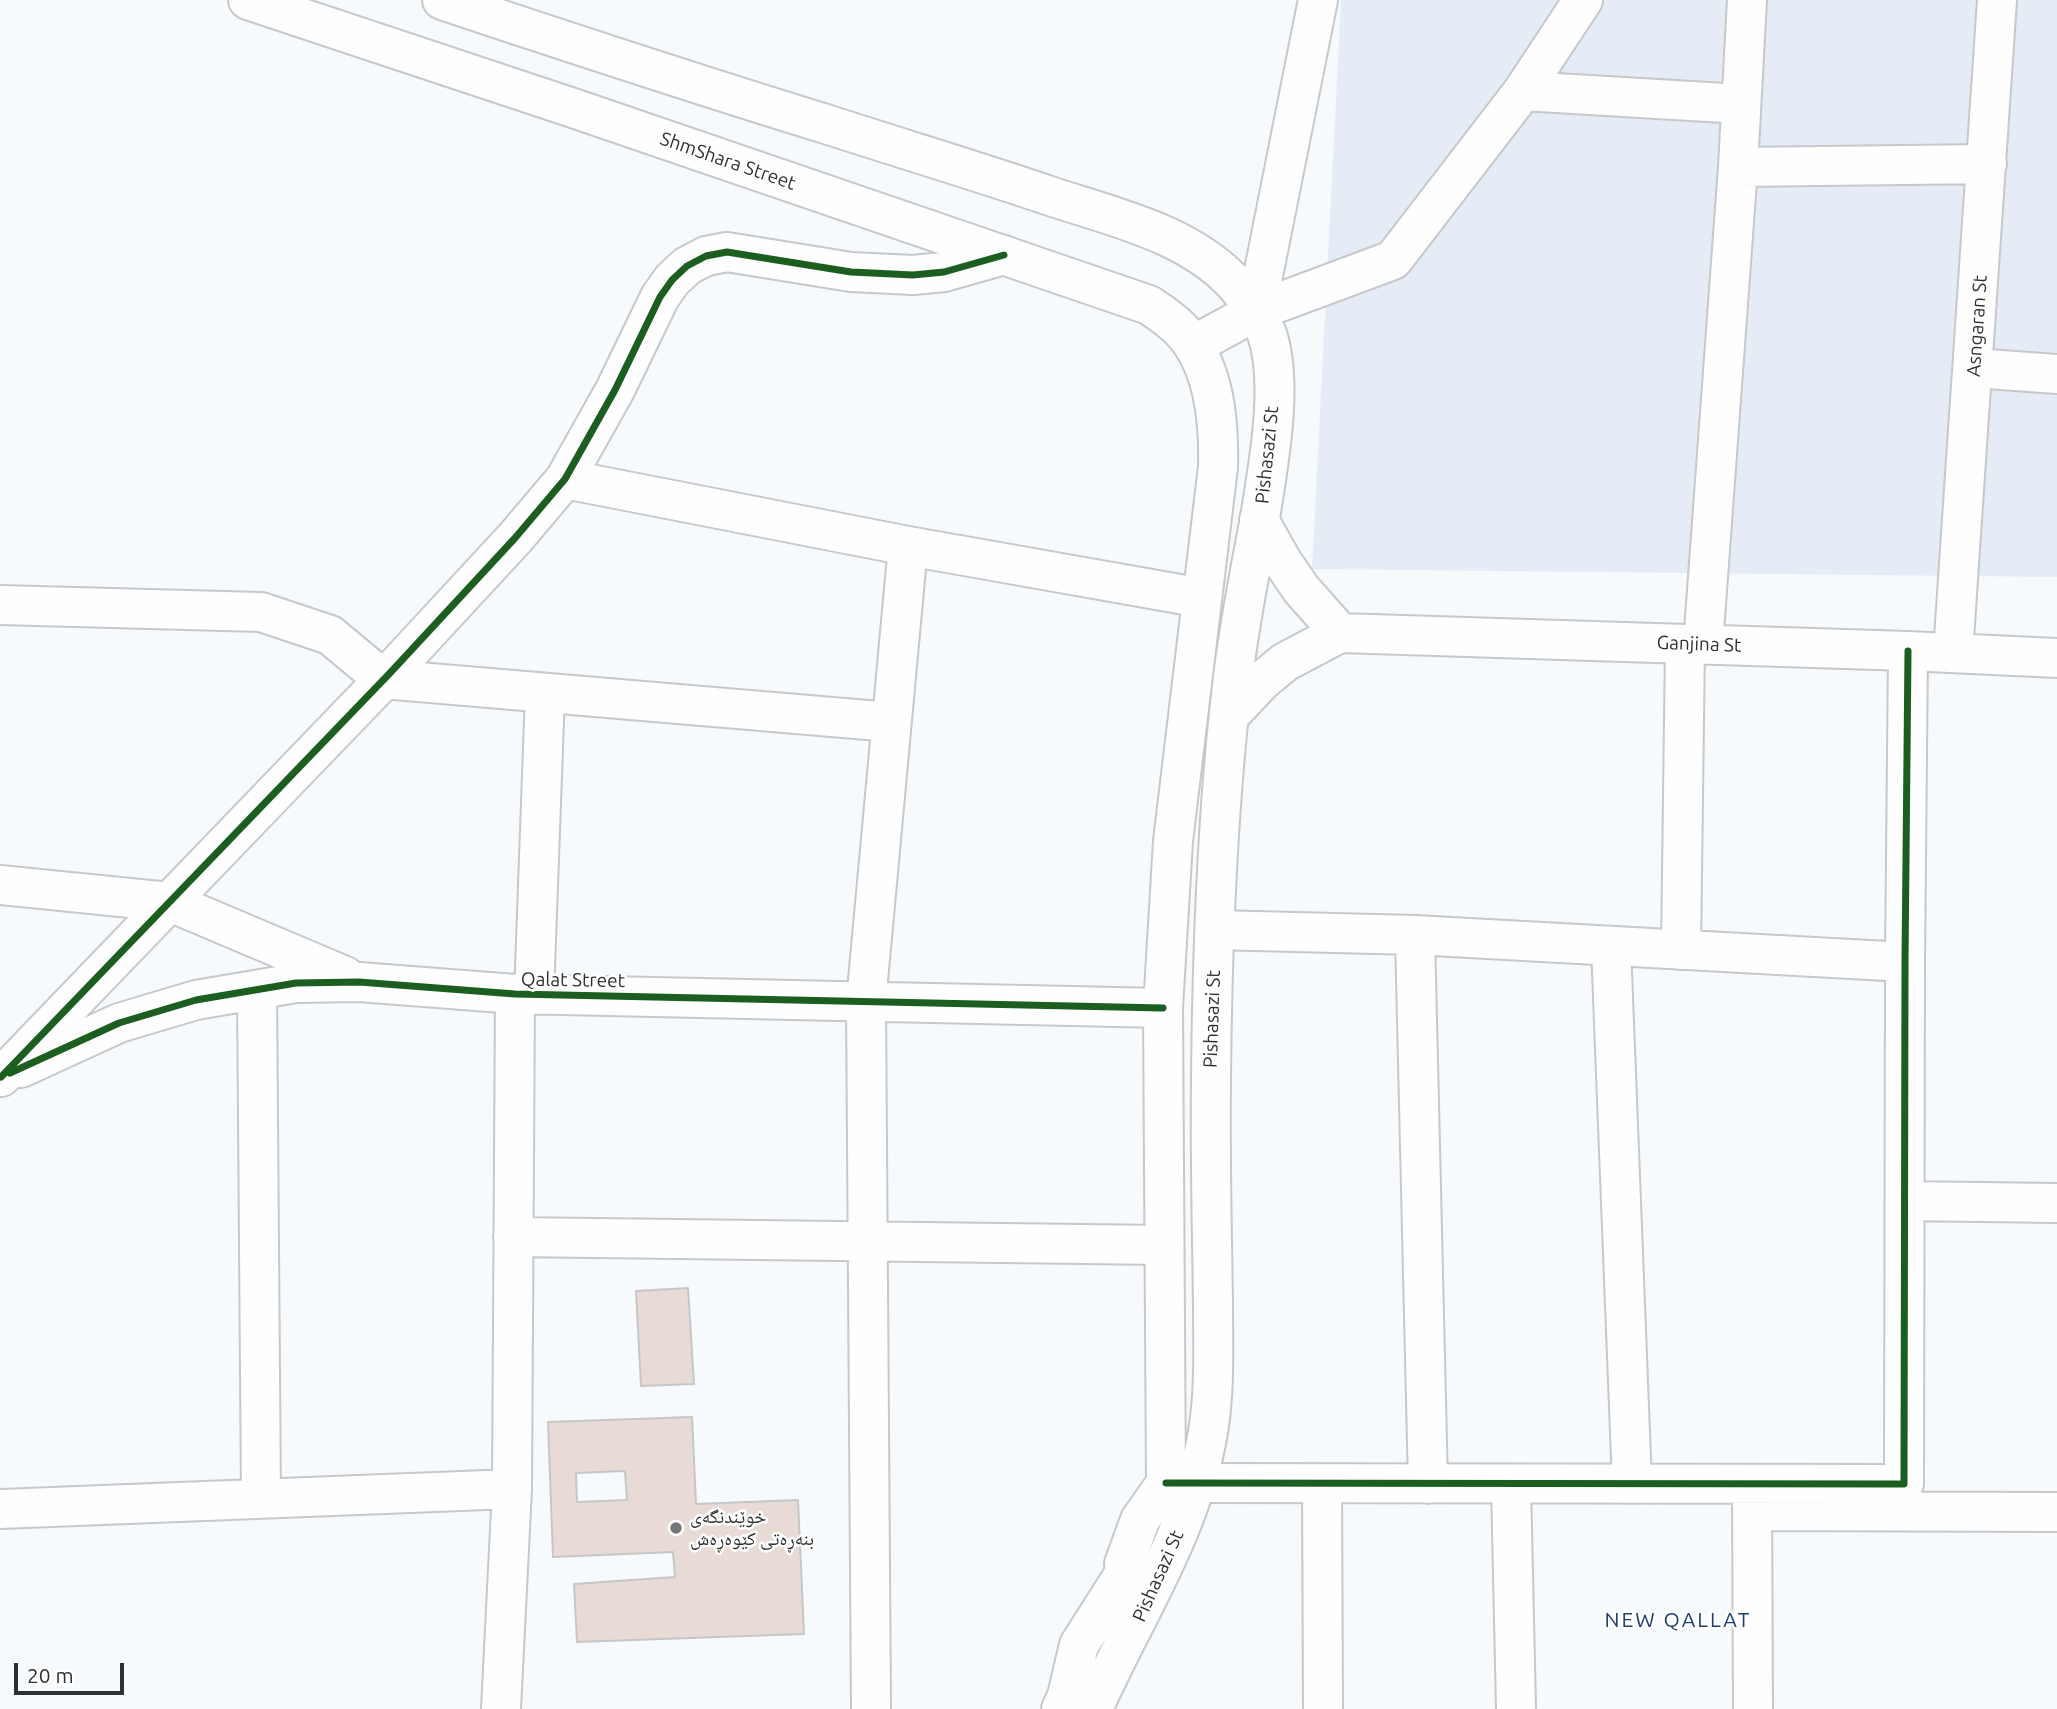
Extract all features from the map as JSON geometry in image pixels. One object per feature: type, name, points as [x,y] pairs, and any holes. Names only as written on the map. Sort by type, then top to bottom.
[{"type":"street","name":"ShmShara Street","points":[[248,0],[1149,304],[1174,322],[1194,345]]},
{"type":"street","points":[[442,0],[1144,228],[1198,253],[1238,288],[1256,311]]},
{"type":"street","points":[[1256,311],[1318,0]]},
{"type":"street","points":[[1194,345],[1256,311],[1393,260],[1523,91],[1583,0]]},
{"type":"street","points":[[1681,950],[1694,644],[1738,167],[1747,0]]},
{"type":"street","name":"Asngaran St","points":[[1953,653],[1997,0]]},
{"type":"street","points":[[1523,91],[1741,104]]},
{"type":"street","points":[[1738,167],[1987,164]]},
{"type":"street","points":[[1,1077],[383,680],[515,538],[565,479],[615,390],[660,297],[687,265],[706,256],[727,253],[851,272],[913,275],[954,270],[1004,255]]},
{"type":"street","name":"Pishasazi St","points":[[1093,1709],[1165,1566],[1181,1483],[1210,1423],[1213,1384],[1210,1123],[1215,930],[1228,716],[1272,426],[1273,362],[1267,335],[1256,311]]},
{"type":"street","name":"Pishasazi St","points":[[1181,1483],[1164,1245],[1163,1008],[1172,841],[1219,436],[1212,394],[1194,345]]},
{"type":"street","points":[[1974,368],[2057,374]]},
{"type":"street","points":[[565,479],[908,546],[1202,598]]},
{"type":"street","points":[[1228,716],[1262,681],[1286,662],[1340,633],[1301,589],[1259,520]]},
{"type":"street","points":[[871,1709],[866,1002],[908,546]]},
{"type":"street","points":[[0,605],[261,612],[330,635],[383,680],[891,722]]},
{"type":"street","name":"Ganjina St","points":[[1340,633],[2057,658]]},
{"type":"street","points":[[1752,1497],[1904,1484],[1908,651]]},
{"type":"street","points":[[501,1709],[512,1489],[513,1237],[525,994],[545,693]]},
{"type":"street","points":[[0,885],[170,902],[359,982]]},
{"type":"street","points":[[1215,930],[1415,935],[1905,962]]},
{"type":"street","points":[[1415,935],[1428,1484]]},
{"type":"street","points":[[1611,946],[1632,1484]]},
{"type":"street","name":"Qalat Street","points":[[1,1077],[119,1023],[196,1000],[296,983],[359,982],[525,994],[1163,1008]]},
{"type":"street","points":[[257,990],[261,1499]]},
{"type":"street","points":[[1905,1201],[2057,1203]]},
{"type":"street","points":[[513,1237],[1164,1245]]},
{"type":"street","points":[[1181,1483],[1632,1484],[1752,1497],[2057,1512]]},
{"type":"street","name":"Pishasazi St","points":[[1060,1709],[1067,1696],[1079,1645],[1128,1568],[1124,1564],[1140,1520],[1181,1483]]},
{"type":"street","points":[[1322,1484],[1323,1709]]},
{"type":"street","points":[[1511,1484],[1516,1709]]},
{"type":"street","points":[[0,1509],[512,1489]]},
{"type":"street","points":[[1752,1497],[1753,1709]]},
{"type":"shaded area","points":[[1341,0],[2057,0],[2057,577],[1312,569]]},
{"type":"building","points":[[688,1288],[694,1384],[641,1386],[636,1291]]},
{"type":"building","name":"خوێندنگەی بنەڕەتی کێوەڕەش","points":[[692,1417],[696,1504],[798,1500],[804,1634],[577,1642],[574,1584],[675,1577],[673,1552],[553,1557],[548,1422]],"holes":[[[625,1471],[627,1500],[577,1502],[576,1473]]]},
{"type":"cycle path","points":[[1,1077],[390,673],[515,538],[565,479],[615,390],[660,297],[672,280],[687,266],[706,256],[727,252],[851,272],[913,275],[944,272],[1004,255]]},
{"type":"cycle path","points":[[1166,1483],[1904,1484],[1908,651]]},
{"type":"cycle path","points":[[10,1073],[119,1023],[196,1000],[296,983],[359,982],[515,994],[1163,1008]]},
{"type":"place","name":"خوێندنگەی بنەڕەتی کێوەڕەش","points":[[676,1528]]},
{"type":"district","name":"NEW QALLAT","points":[[1678,1620]]}]
